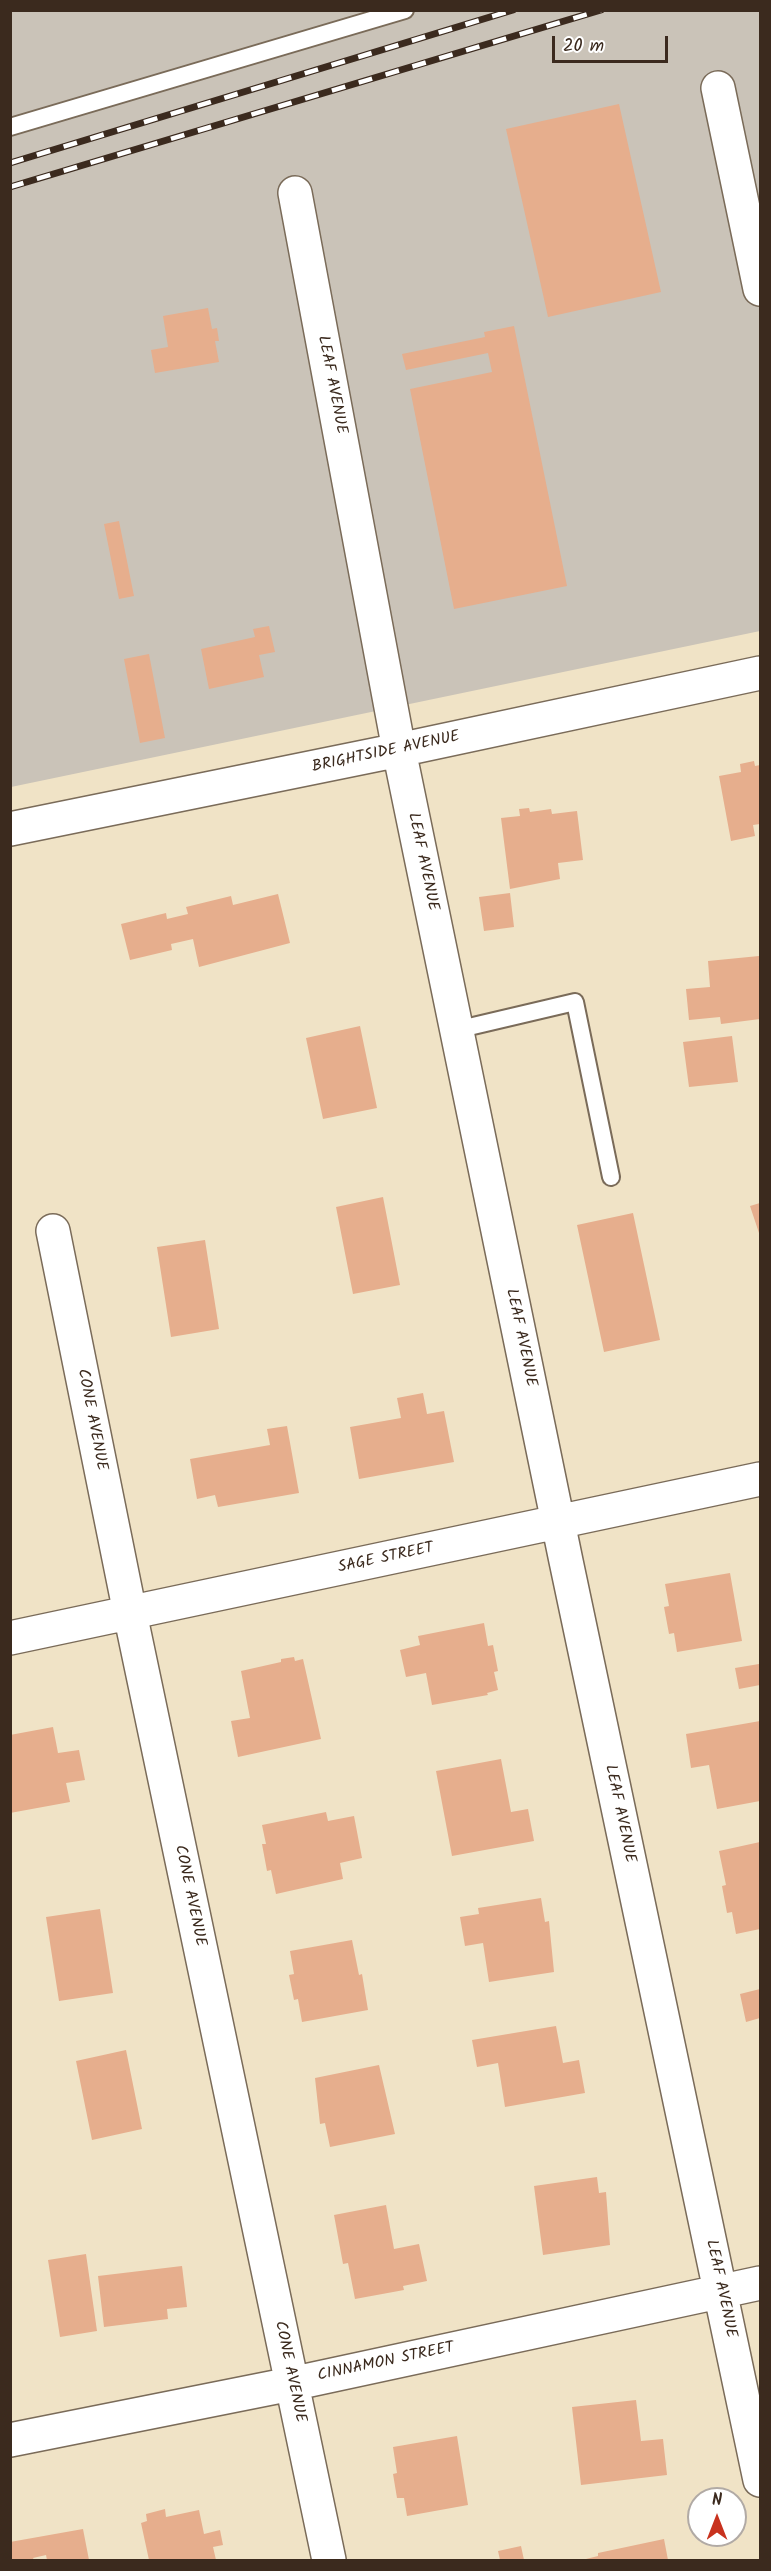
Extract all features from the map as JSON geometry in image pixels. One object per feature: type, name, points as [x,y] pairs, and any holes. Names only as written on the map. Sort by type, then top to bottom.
[{"type":"street","points":[[718,88],[760,289]]},
{"type":"street","name":"LEAF AVENUE","points":[[295,193],[399,750],[558,1521],[760,2480]]},
{"type":"street","name":"BRIGHTSIDE AVENUE","points":[[10,829],[399,750],[760,673]]},
{"type":"street","name":"CONE AVENUE","points":[[53,1232],[130,1613],[329,2560]]},
{"type":"street","name":"SAGE STREET","points":[[10,1638],[760,1479]]},
{"type":"street","name":"CINNAMON STREET","points":[[10,2440],[291,2384],[760,2283]]},
{"type":"lane","points":[[10,127],[405,10]]},
{"type":"lane","points":[[456,1030],[575,1002],[611,1177]]},
{"type":"shaded area","points":[[11,11],[760,11],[760,631],[11,787]]},
{"type":"building","points":[[619,104],[661,292],[548,317],[506,129]]},
{"type":"building","points":[[208,308],[212,329],[217,328],[219,341],[215,341],[219,362],[155,373],[151,350],[168,347],[163,316]]},
{"type":"building","points":[[514,326],[567,586],[454,609],[410,389],[492,372],[488,353],[406,370],[402,354],[485,337],[484,332]]},
{"type":"building","points":[[119,521],[134,596],[119,599],[104,524]]},
{"type":"building","points":[[269,626],[275,652],[259,655],[264,677],[209,689],[201,649],[255,637],[253,629]]},
{"type":"building","points":[[149,654],[165,738],[140,743],[124,659]]},
{"type":"building","points":[[754,761],[755,766],[760,765],[760,824],[753,825],[755,836],[731,841],[719,776],[741,772],[740,764]]},
{"type":"building","points":[[529,808],[530,812],[551,809],[552,814],[577,811],[583,860],[558,863],[560,879],[510,889],[501,818],[520,816],[519,809]]},
{"type":"building","points":[[510,893],[514,927],[484,931],[479,897]]},
{"type":"building","points":[[278,894],[290,943],[199,967],[193,939],[171,944],[172,950],[130,960],[121,924],[166,913],[167,919],[188,914],[186,907],[231,896],[233,905]]},
{"type":"building","points":[[759,956],[760,1019],[721,1024],[720,1017],[689,1020],[686,989],[710,987],[708,961]]},
{"type":"building","points":[[360,1026],[377,1108],[323,1119],[306,1038]]},
{"type":"building","points":[[732,1036],[738,1082],[689,1087],[683,1042]]},
{"type":"building","points":[[383,1197],[400,1285],[353,1294],[336,1207]]},
{"type":"building","points":[[760,1203],[760,1236],[750,1206]]},
{"type":"building","points":[[633,1213],[660,1340],[604,1352],[577,1225]]},
{"type":"building","points":[[205,1240],[219,1329],[171,1337],[157,1247]]},
{"type":"building","points":[[423,1393],[427,1414],[444,1411],[454,1462],[359,1479],[350,1427],[401,1418],[397,1398]]},
{"type":"building","points":[[287,1426],[299,1493],[218,1507],[215,1495],[197,1499],[190,1459],[270,1445],[267,1429]]},
{"type":"building","points":[[730,1573],[742,1641],[677,1652],[674,1633],[669,1634],[664,1607],[669,1606],[665,1584]]},
{"type":"building","points":[[484,1623],[488,1646],[493,1645],[498,1671],[494,1672],[498,1690],[487,1693],[488,1695],[432,1705],[426,1673],[406,1677],[400,1650],[420,1645],[418,1636]]},
{"type":"building","points":[[294,1657],[295,1661],[303,1659],[321,1739],[238,1757],[231,1721],[250,1718],[241,1671]]},
{"type":"building","points":[[759,1664],[760,1685],[739,1689],[735,1668]]},
{"type":"building","points":[[760,1721],[760,1801],[717,1809],[709,1765],[691,1768],[686,1734]]},
{"type":"building","points":[[53,1727],[58,1753],[79,1750],[85,1780],[66,1783],[70,1802],[10,1813],[10,1735]]},
{"type":"building","points":[[501,1759],[511,1812],[528,1809],[534,1841],[452,1856],[436,1771]]},
{"type":"building","points":[[326,1812],[328,1821],[354,1816],[362,1858],[340,1863],[343,1879],[276,1894],[271,1870],[267,1871],[262,1844],[266,1844],[262,1825]]},
{"type":"building","points":[[760,1842],[760,1929],[736,1934],[732,1912],[727,1913],[722,1886],[726,1885],[719,1851]]},
{"type":"building","points":[[541,1898],[545,1922],[549,1921],[554,1972],[489,1982],[483,1943],[465,1946],[460,1917],[479,1914],[478,1908]]},
{"type":"building","points":[[100,1909],[113,1993],[59,2001],[46,1917]]},
{"type":"building","points":[[352,1940],[359,1975],[362,1974],[368,2010],[302,2022],[298,1999],[294,2000],[289,1975],[294,1974],[290,1951]]},
{"type":"building","points":[[760,1989],[760,2018],[746,2022],[740,1994]]},
{"type":"building","points":[[556,2026],[563,2063],[579,2060],[585,2093],[505,2107],[498,2063],[477,2067],[472,2040]]},
{"type":"building","points":[[126,2050],[142,2129],[92,2140],[76,2061]]},
{"type":"building","points":[[379,2065],[395,2134],[330,2147],[325,2123],[320,2124],[315,2078]]},
{"type":"building","points":[[597,2177],[599,2193],[606,2192],[610,2245],[543,2255],[534,2186]]},
{"type":"building","points":[[386,2205],[394,2249],[419,2244],[427,2281],[403,2286],[404,2290],[355,2299],[348,2263],[343,2264],[334,2215]]},
{"type":"building","points":[[86,2254],[97,2331],[60,2337],[48,2260]]},
{"type":"building","points":[[182,2266],[187,2307],[167,2309],[168,2319],[104,2327],[98,2276]]},
{"type":"building","points":[[636,2400],[641,2441],[663,2439],[667,2475],[581,2485],[572,2407]]},
{"type":"building","points":[[457,2436],[468,2505],[407,2516],[404,2498],[397,2498],[393,2474],[397,2473],[393,2447]]},
{"type":"building","points":[[165,2509],[166,2517],[199,2510],[204,2534],[220,2530],[223,2545],[213,2547],[216,2560],[149,2560],[141,2523],[147,2521],[146,2514]]},
{"type":"building","points":[[83,2529],[89,2560],[47,2560],[46,2555],[33,2558],[34,2560],[10,2560],[10,2542]]},
{"type":"building","points":[[664,2539],[668,2560],[582,2560],[598,2556],[598,2553]]},
{"type":"building","points":[[521,2546],[524,2560],[500,2560],[498,2551]]},
{"type":"railway","points":[[10,163],[513,10]]},
{"type":"railway","points":[[10,187],[601,10]]}]
